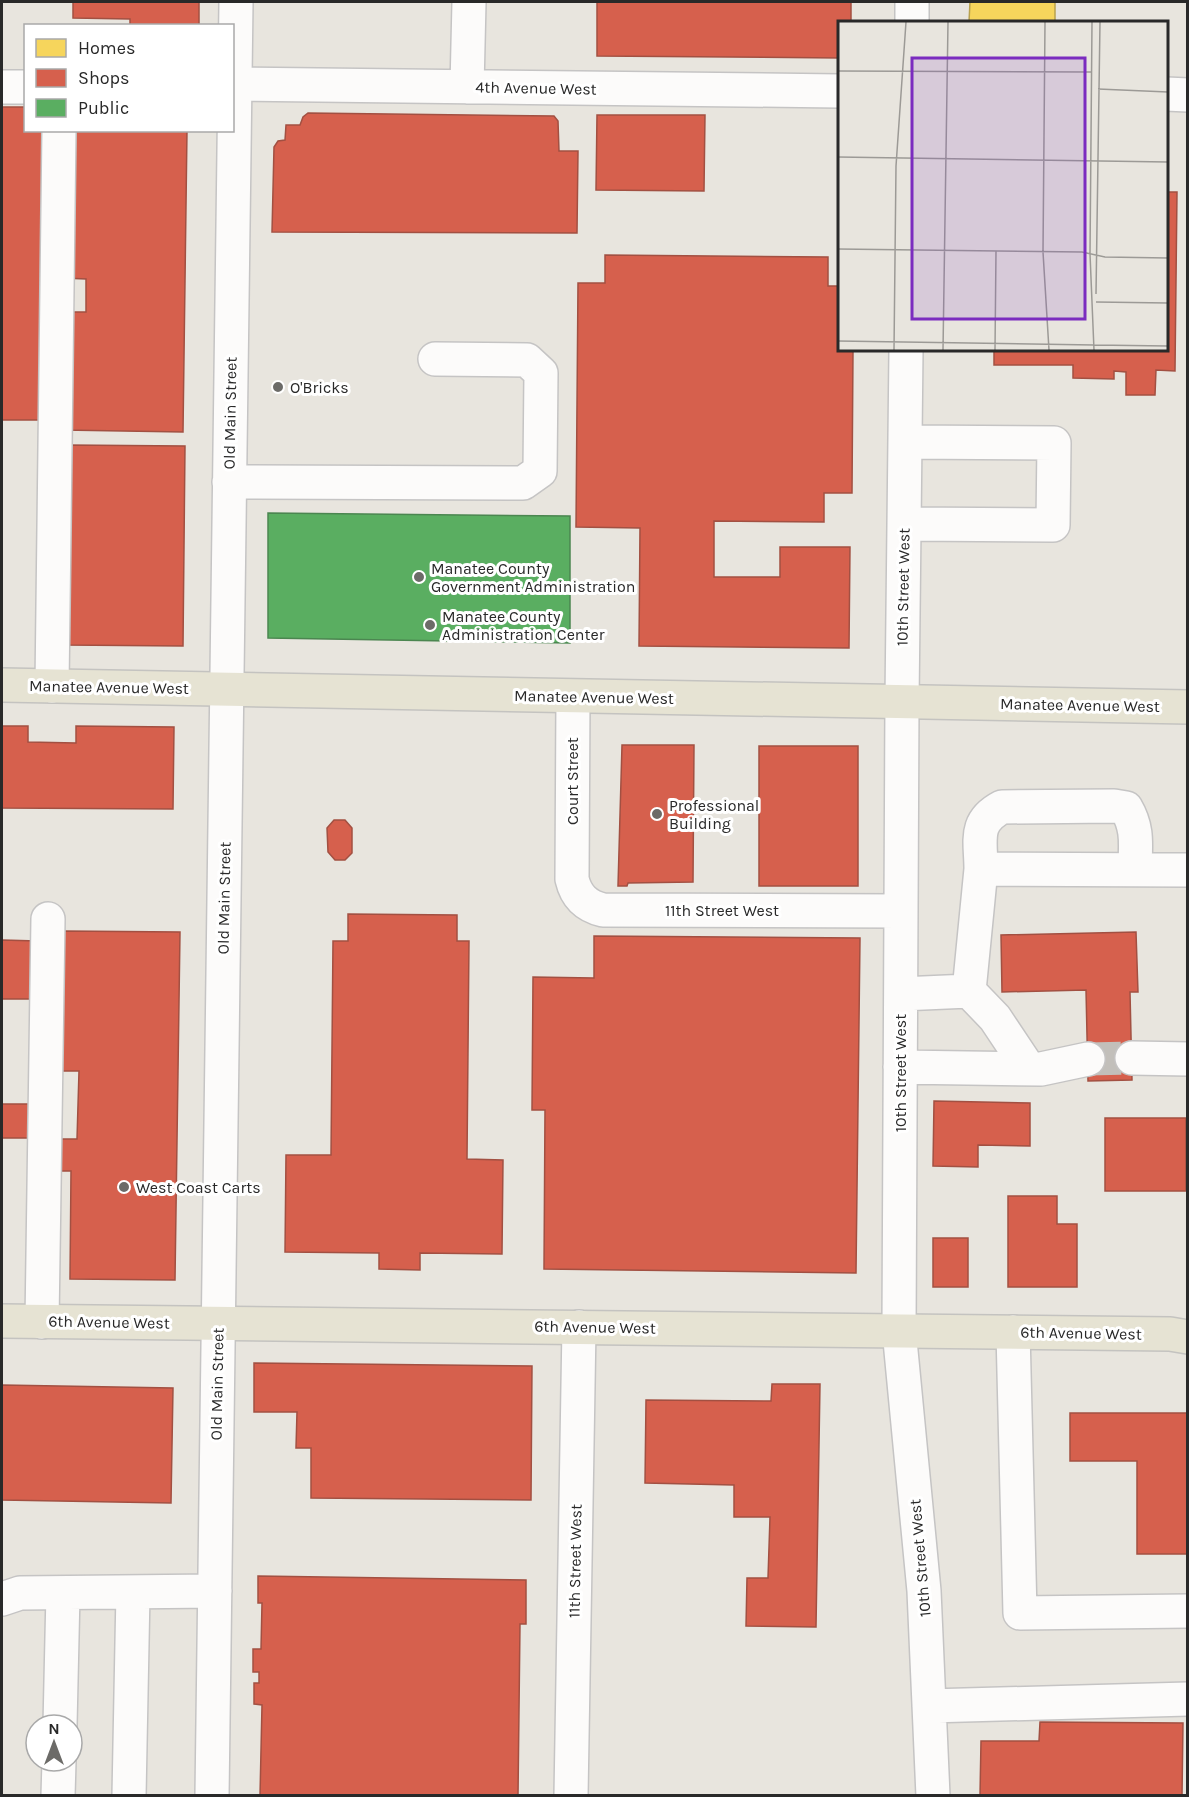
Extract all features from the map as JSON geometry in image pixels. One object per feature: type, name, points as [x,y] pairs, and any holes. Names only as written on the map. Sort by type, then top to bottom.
[{"type":"main road","name":"Manatee Avenue West","points":[[2,685],[1188,707]]},
{"type":"main road","name":"6th Avenue West","points":[[2,1321],[899,1330],[1170,1334],[1188,1337]]},
{"type":"street","name":"Old Main Street","points":[[234,57],[236,2]]},
{"type":"street","points":[[467,87],[469,2]]},
{"type":"street","points":[[912,2],[912,21]]},
{"type":"street","name":"4th Avenue West","points":[[234,84],[838,91]]},
{"type":"street","points":[[2,87],[24,87]]},
{"type":"street","points":[[1168,94],[1188,95]]},
{"type":"street","points":[[52,686],[59,132]]},
{"type":"street","name":"Old Main Street","points":[[212,1796],[233,132]]},
{"type":"street","name":"10th Street West","points":[[906,351],[899,1330],[924,1591],[933,1796]]},
{"type":"street","points":[[229,482],[523,483],[540,471],[541,373],[526,360],[435,358]]},
{"type":"street","points":[[904,524],[1053,525],[1054,466],[1054,443],[905,442]]},
{"type":"street","name":"Court Street","points":[[571,866],[573,697]]},
{"type":"street","points":[[969,991],[981,869],[982,823],[991,813],[1002,807],[1114,806],[1126,808],[1133,821],[1136,835],[1135,870]]},
{"type":"street","name":"11th Street West","points":[[571,866],[572,879],[579,896],[595,908],[603,910],[901,911]]},
{"type":"street","points":[[981,869],[1188,870]]},
{"type":"street","points":[[42,1322],[48,919]]},
{"type":"street","points":[[901,994],[969,991],[995,1018],[1029,1069]]},
{"type":"street","points":[[1132,1058],[1188,1059]]},
{"type":"street","points":[[900,1067],[1041,1069],[1088,1059]]},
{"type":"street","name":"11th Street West","points":[[571,1796],[579,1327]]},
{"type":"street","points":[[1013,1332],[1020,1613],[1188,1611]]},
{"type":"street","points":[[129,1796],[132,1592]]},
{"type":"street","points":[[2,1599],[20,1593],[215,1592]]},
{"type":"street","points":[[60,1713],[63,1593]]},
{"type":"street","points":[[929,1706],[1188,1699]]},
{"type":"street","points":[[58,1796],[59,1773]]},
{"type":"building: Homes","points":[[970,2],[1055,2],[1055,21],[969,21]]},
{"type":"building: Shops","points":[[73,2],[199,2],[199,24],[130,24],[130,19],[73,18]]},
{"type":"building: Shops","points":[[597,2],[851,2],[851,21],[838,21],[838,58],[597,56]]},
{"type":"building: Shops","points":[[2,107],[24,107],[24,132],[49,132],[46,420],[2,420]]},
{"type":"building: Shops","points":[[308,113],[554,116],[558,121],[559,151],[578,151],[577,233],[272,232],[274,147],[278,141],[285,140],[286,125],[300,125],[303,117]]},
{"type":"building: Shops","points":[[597,115],[705,115],[704,191],[596,190]]},
{"type":"building: Shops","points":[[65,132],[187,132],[183,432],[63,430],[64,312],[86,312],[86,279],[63,278]]},
{"type":"building: Shops","points":[[1168,192],[1177,192],[1175,371],[1156,370],[1155,395],[1126,395],[1126,372],[1114,371],[1114,379],[1073,378],[1073,365],[994,365],[994,351],[1168,351]]},
{"type":"building: Shops","points":[[605,255],[828,257],[828,286],[838,286],[838,351],[853,351],[852,493],[824,493],[824,522],[714,521],[714,577],[780,577],[780,547],[850,547],[849,648],[639,646],[640,528],[576,527],[578,283],[605,283]]},
{"type":"building: Shops","points":[[67,445],[185,446],[183,646],[65,645]]},
{"type":"building: Shops","points":[[2,726],[28,726],[28,742],[76,743],[76,726],[174,727],[173,809],[2,808]]},
{"type":"building: Shops","name":"Professional Building","points":[[622,745],[694,745],[693,882],[628,883],[627,886],[618,886]]},
{"type":"building: Shops","points":[[759,746],[858,746],[858,886],[759,886]]},
{"type":"building: Shops","points":[[334,820],[345,820],[352,828],[352,853],[345,860],[335,860],[328,852],[327,828]]},
{"type":"building: Shops","points":[[348,914],[457,915],[457,941],[469,941],[467,1159],[503,1160],[502,1254],[420,1253],[420,1270],[379,1269],[379,1253],[285,1252],[286,1155],[331,1155],[333,941],[348,941]]},
{"type":"building: Shops","points":[[63,931],[180,932],[175,1280],[70,1279],[71,1171],[54,1171],[54,1139],[77,1139],[79,1071],[61,1071]]},
{"type":"building: Shops","points":[[1136,932],[1138,992],[1130,992],[1132,1080],[1088,1081],[1086,990],[1002,992],[1001,935]]},
{"type":"building: Shops","points":[[594,936],[860,938],[856,1273],[544,1269],[545,1110],[532,1110],[533,977],[594,978]]},
{"type":"building: Shops","points":[[2,940],[37,941],[36,999],[2,999]]},
{"type":"building: Shops","points":[[934,1101],[1030,1103],[1030,1146],[978,1145],[978,1167],[933,1166]]},
{"type":"building: Shops","points":[[2,1104],[30,1104],[31,1138],[2,1138]]},
{"type":"building: Shops","points":[[1105,1118],[1186,1118],[1186,1191],[1105,1191]]},
{"type":"building: Shops","points":[[1008,1196],[1057,1196],[1057,1224],[1077,1224],[1077,1287],[1008,1287]]},
{"type":"building: Shops","points":[[933,1238],[968,1238],[968,1287],[933,1287]]},
{"type":"building: Shops","points":[[254,1363],[532,1366],[531,1500],[311,1498],[311,1448],[296,1448],[297,1412],[254,1412]]},
{"type":"building: Shops","points":[[772,1384],[820,1384],[816,1627],[746,1626],[747,1578],[768,1578],[770,1517],[734,1517],[734,1485],[645,1483],[646,1400],[771,1401]]},
{"type":"building: Shops","points":[[2,1385],[173,1388],[171,1503],[2,1500]]},
{"type":"building: Shops","points":[[1070,1413],[1188,1413],[1188,1554],[1137,1554],[1137,1461],[1070,1461]]},
{"type":"building: Shops","points":[[258,1576],[526,1580],[526,1624],[520,1624],[518,1796],[260,1796],[262,1705],[254,1704],[254,1683],[259,1683],[259,1672],[253,1672],[253,1649],[261,1649],[262,1603],[258,1603]]},
{"type":"building: Shops","points":[[1040,1722],[1183,1723],[1182,1796],[980,1796],[981,1741],[1039,1741]]},
{"type":"building: Public","name":"Manatee County Government Administration","points":[[268,513],[570,516],[570,643],[268,638]]},
{"type":"tunnel","points":[[1088,1059],[1132,1058]]},
{"type":"place","name":"O'Bricks","points":[[278,387]]},
{"type":"place","name":"Manatee County Government Administration","points":[[419,577]]},
{"type":"place","name":"Manatee County Administration Center","points":[[430,625]]},
{"type":"place","name":"Professional Building","points":[[657,814]]},
{"type":"place","name":"West Coast Carts","points":[[124,1187]]}]
